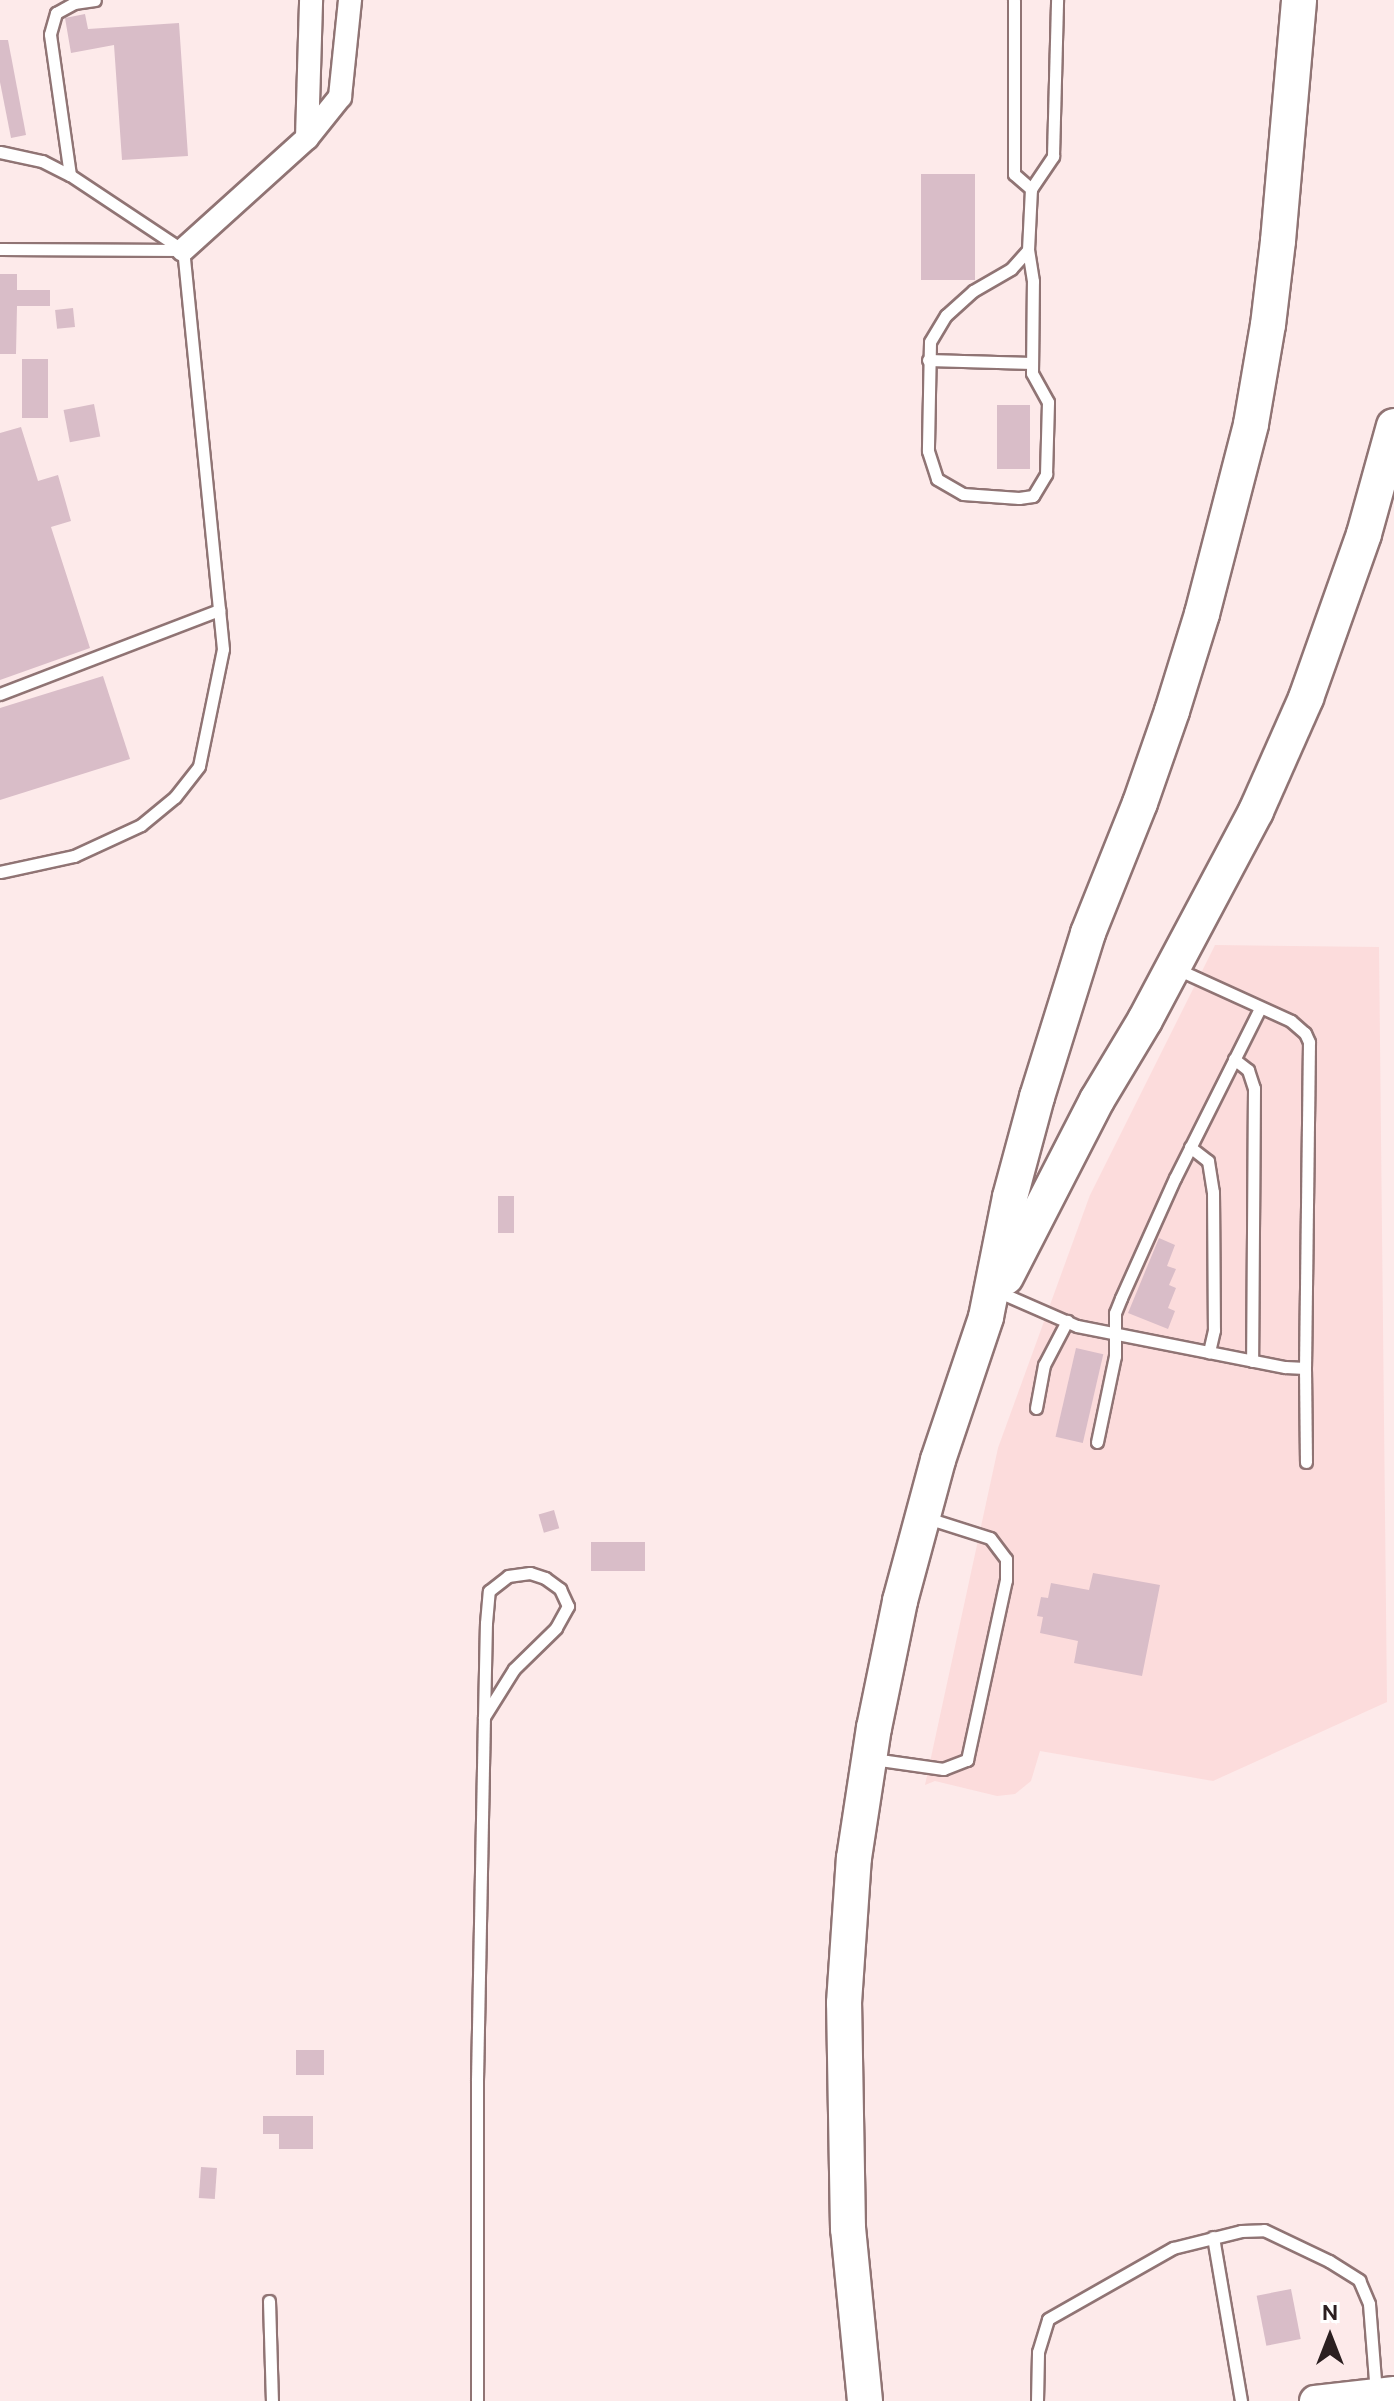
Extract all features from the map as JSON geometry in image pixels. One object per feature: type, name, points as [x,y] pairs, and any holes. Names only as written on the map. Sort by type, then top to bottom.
[{"type":"main road","points":[[865,2401],[851,2277],[843,2101],[844,2003],[854,1858],[869,1759],[900,1601],[923,1517],[992,1304],[1010,1197],[1037,1097],[1088,933],[1140,803],[1172,711],[1202,614],[1251,424],[1278,241],[1299,0]]},
{"type":"main road","points":[[992,1304],[1097,1100],[1174,967],[1256,811],[1306,698],[1364,534],[1394,426]]},
{"type":"street","points":[[307,138],[311,0]]},
{"type":"street","points":[[183,250],[307,138],[340,97],[349,39],[350,0]]},
{"type":"street","points":[[1315,2401],[1385,2393]]},
{"type":"lane","points":[[70,175],[50,34],[56,13],[74,3],[95,0]]},
{"type":"lane","points":[[1014,0],[1014,174],[1031,189]]},
{"type":"lane","points":[[1028,250],[1011,269],[973,291],[946,315],[930,342],[928,451],[937,479],[963,494],[1033,496],[1046,474],[1048,402],[1032,373],[1033,281],[1028,250],[1031,189],[1053,156],[1057,0]]},
{"type":"lane","points":[[0,152],[42,161],[70,175],[183,250]]},
{"type":"lane","points":[[0,249],[183,250]]},
{"type":"lane","points":[[0,872],[74,856],[141,825],[175,797],[199,766],[223,649],[183,250]]},
{"type":"lane","points":[[928,360],[1032,363]]},
{"type":"lane","points":[[0,694],[219,610]]},
{"type":"lane","points":[[1174,967],[1291,1021],[1305,1033],[1309,1042],[1306,1462]]},
{"type":"lane","points":[[1097,1442],[1116,1334],[1115,1313],[1190,1147],[1260,1008]]},
{"type":"lane","points":[[1234,1059],[1248,1070],[1255,1108],[1252,1361]]},
{"type":"lane","points":[[1190,1147],[1208,1161],[1213,1192],[1214,1330],[1209,1352]]},
{"type":"lane","points":[[992,1304],[1116,1334],[1252,1361],[1305,1368]]},
{"type":"lane","points":[[1036,1408],[1044,1365],[1067,1321]]},
{"type":"lane","points":[[869,1759],[943,1769],[967,1760],[1006,1580],[1006,1559],[990,1538],[923,1517]]},
{"type":"lane","points":[[477,2401],[477,2080],[484,1717],[489,1591],[508,1576],[530,1573],[545,1578],[560,1589],[568,1606],[556,1628],[514,1669],[484,1717]]},
{"type":"lane","points":[[1037,2401],[1038,2352],[1048,2319],[1173,2248],[1213,2237],[1264,2230],[1329,2261],[1359,2280],[1369,2304],[1385,2393]]},
{"type":"lane","points":[[1213,2237],[1241,2401]]},
{"type":"lane","points":[[269,2301],[272,2401]]},
{"type":"shaded area","points":[[1215,945],[1379,947],[1387,1702],[1213,1781],[1040,1751],[1031,1781],[1015,1794],[997,1796],[935,1781],[925,1785],[998,1448],[1090,1195]]},
{"type":"building","points":[[85,14],[88,29],[179,23],[188,156],[122,160],[114,45],[71,53],[65,18]]},
{"type":"building","points":[[0,40],[8,40],[26,135],[11,138],[0,82]]},
{"type":"building","points":[[921,174],[975,174],[975,280],[921,280]]},
{"type":"building","points":[[0,274],[17,274],[17,290],[50,290],[50,306],[17,306],[16,354],[0,354]]},
{"type":"building","points":[[73,308],[75,327],[57,329],[55,310]]},
{"type":"building","points":[[22,359],[48,359],[48,418],[22,418]]},
{"type":"building","points":[[94,404],[100,436],[70,442],[64,410]]},
{"type":"building","points":[[997,405],[1030,405],[1030,469],[997,469]]},
{"type":"building","points":[[21,427],[38,481],[58,475],[71,521],[51,527],[90,648],[0,680],[0,433]]},
{"type":"building","points":[[103,676],[130,759],[0,800],[0,708]]},
{"type":"building","points":[[498,1196],[514,1196],[514,1233],[498,1233]]},
{"type":"building","points":[[1159,1238],[1175,1245],[1167,1266],[1176,1269],[1169,1285],[1176,1288],[1168,1308],[1175,1311],[1168,1329],[1128,1313]]},
{"type":"building","points":[[1076,1348],[1103,1354],[1083,1443],[1056,1437]]},
{"type":"building","points":[[554,1510],[559,1528],[544,1533],[539,1514]]},
{"type":"building","points":[[591,1542],[645,1542],[645,1571],[591,1571]]},
{"type":"building","points":[[1093,1573],[1160,1585],[1142,1676],[1074,1663],[1078,1641],[1040,1633],[1043,1617],[1037,1616],[1041,1597],[1048,1598],[1051,1583],[1089,1590]]},
{"type":"building","points":[[296,2050],[324,2050],[324,2075],[296,2075]]},
{"type":"building","points":[[263,2116],[313,2116],[313,2149],[279,2149],[279,2134],[263,2134]]},
{"type":"building","points":[[201,2167],[217,2168],[215,2199],[199,2198]]},
{"type":"building","points":[[1291,2289],[1301,2339],[1266,2346],[1257,2296]]}]
